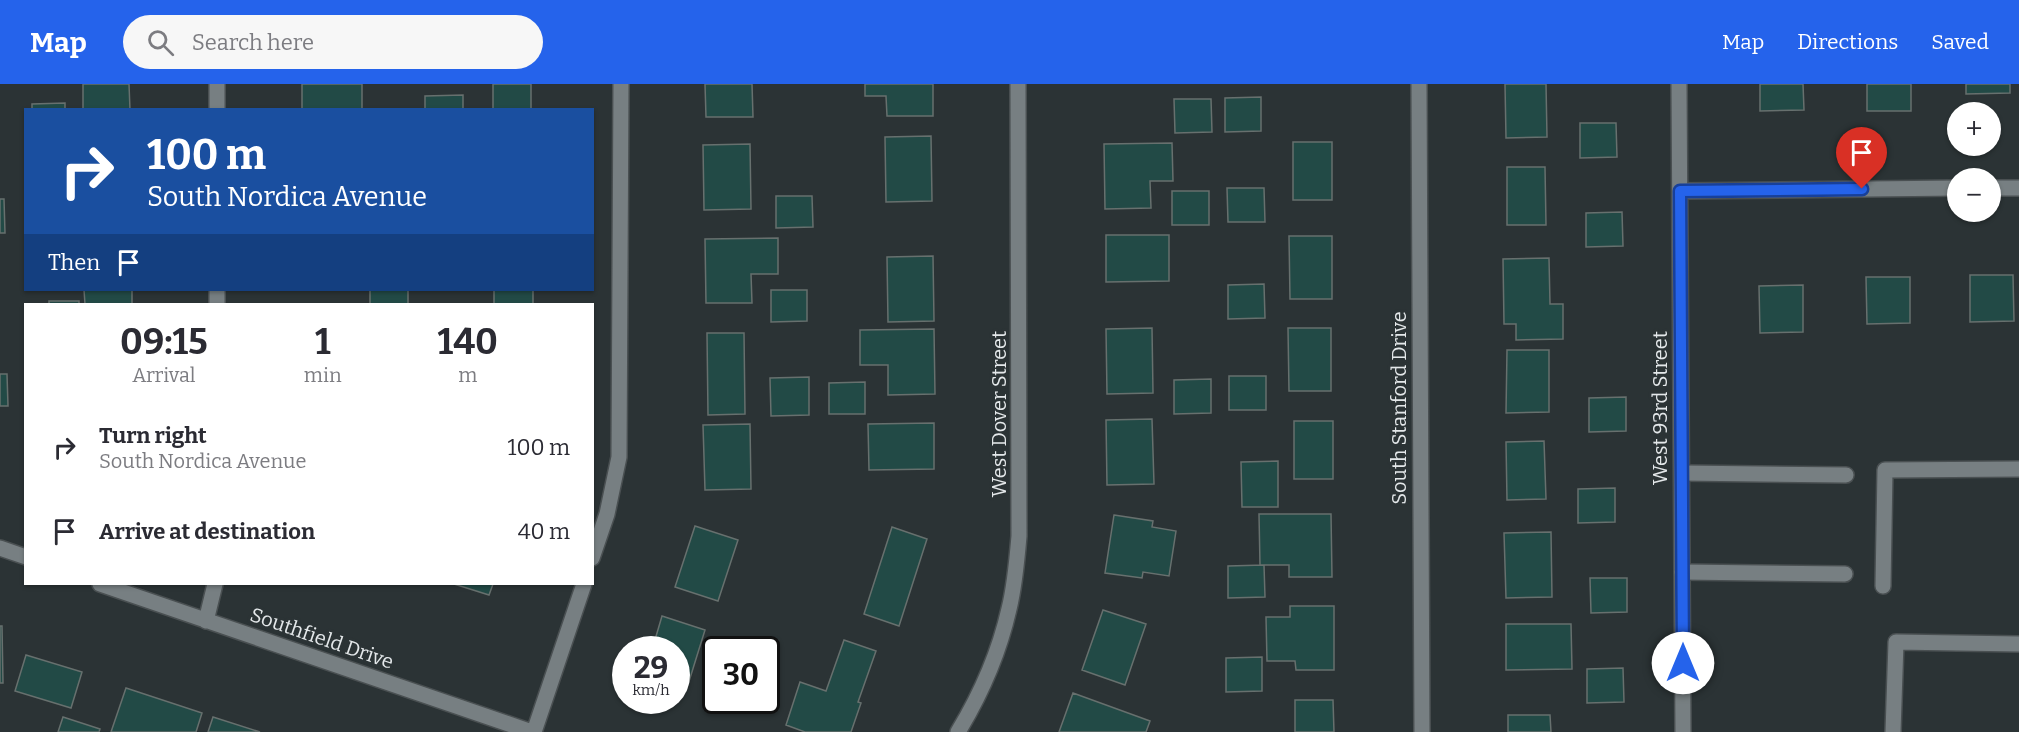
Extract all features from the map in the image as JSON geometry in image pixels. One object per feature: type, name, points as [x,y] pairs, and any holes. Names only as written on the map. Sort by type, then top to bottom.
[{"type":"street","points":[[217,84],[217,108]]},
{"type":"street","points":[[594,552],[607,514],[619,456],[621,84]]},
{"type":"street","name":"West Dover Street","points":[[958,732],[972,708],[997,650],[1009,609],[1019,536],[1018,84]]},
{"type":"street","name":"South Stanford Drive","points":[[1419,84],[1422,732]]},
{"type":"street","name":"West 93rd Street","points":[[1679,84],[1683,732]]},
{"type":"street","points":[[1680,191],[1947,188]]},
{"type":"street","points":[[2001,188],[2019,188]]},
{"type":"street","points":[[1883,586],[1885,470],[2019,469]]},
{"type":"street","points":[[1682,473],[1846,475]]},
{"type":"street","points":[[0,548],[24,556]]},
{"type":"street","points":[[1682,572],[1845,574]]},
{"type":"street","name":"Southfield Drive","points":[[103,585],[533,732]]},
{"type":"street","points":[[206,621],[215,585]]},
{"type":"street","points":[[533,732],[584,585]]},
{"type":"street","points":[[1893,732],[1896,642],[2019,644]]},
{"type":"building","points":[[83,84],[129,84],[130,108],[83,108]]},
{"type":"building","points":[[302,84],[362,84],[362,108],[302,108]]},
{"type":"building","points":[[493,84],[531,84],[531,108],[493,108]]},
{"type":"building","points":[[705,84],[752,84],[753,117],[706,117]]},
{"type":"building","points":[[865,84],[933,84],[933,116],[887,116],[886,96],[865,96]]},
{"type":"building","points":[[1505,84],[1546,84],[1547,137],[1506,138]]},
{"type":"building","points":[[1760,84],[1803,84],[1804,110],[1760,111]]},
{"type":"building","points":[[1867,84],[1911,84],[1911,111],[1867,111]]},
{"type":"building","points":[[1966,84],[2010,84],[2010,93],[1966,94]]},
{"type":"building","points":[[463,95],[463,108],[425,108],[425,96]]},
{"type":"building","points":[[1261,97],[1261,131],[1225,132],[1225,98]]},
{"type":"building","points":[[1174,99],[1211,99],[1212,132],[1175,133]]},
{"type":"building","points":[[65,103],[65,108],[32,108],[32,104]]},
{"type":"building","points":[[1580,123],[1616,123],[1617,157],[1580,158]]},
{"type":"building","points":[[931,136],[932,201],[886,202],[885,137]]},
{"type":"building","points":[[1293,142],[1332,142],[1332,200],[1293,200]]},
{"type":"building","points":[[1172,143],[1173,181],[1150,181],[1151,208],[1105,209],[1104,144]]},
{"type":"building","points":[[750,144],[751,209],[704,210],[703,145]]},
{"type":"building","points":[[1507,167],[1545,167],[1546,225],[1507,225]]},
{"type":"building","points":[[1227,188],[1264,188],[1265,222],[1228,222]]},
{"type":"building","points":[[1172,191],[1209,191],[1209,225],[1172,225]]},
{"type":"building","points":[[776,196],[812,196],[813,227],[776,228]]},
{"type":"building","points":[[0,199],[4,199],[5,233],[0,233]]},
{"type":"building","points":[[1622,212],[1623,246],[1586,247],[1586,213]]},
{"type":"building","points":[[1106,235],[1169,235],[1169,281],[1106,282]]},
{"type":"building","points":[[1289,236],[1332,236],[1332,299],[1290,299]]},
{"type":"building","points":[[778,238],[778,274],[751,274],[752,303],[706,303],[705,239]]},
{"type":"building","points":[[933,256],[934,321],[888,322],[887,257]]},
{"type":"building","points":[[1549,258],[1550,304],[1563,304],[1563,339],[1516,340],[1516,324],[1504,324],[1503,259]]},
{"type":"building","points":[[1970,275],[2013,275],[2014,321],[1970,322]]},
{"type":"building","points":[[1866,277],[1910,277],[1910,323],[1867,324]]},
{"type":"building","points":[[1264,284],[1265,318],[1228,319],[1228,285]]},
{"type":"building","points":[[1803,285],[1803,332],[1760,333],[1759,286]]},
{"type":"building","points":[[771,290],[807,290],[807,321],[771,322]]},
{"type":"building","points":[[84,291],[132,291],[132,303],[85,303]]},
{"type":"building","points":[[370,291],[408,291],[408,303],[370,303]]},
{"type":"building","points":[[494,291],[533,291],[533,303],[494,303]]},
{"type":"building","points":[[49,301],[79,301],[79,303],[49,303]]},
{"type":"building","points":[[1152,328],[1153,393],[1107,394],[1106,329]]},
{"type":"building","points":[[1288,328],[1331,328],[1331,391],[1289,391]]},
{"type":"building","points":[[934,329],[935,394],[888,395],[888,365],[860,365],[860,330]]},
{"type":"building","points":[[707,333],[744,333],[745,414],[708,415]]},
{"type":"building","points":[[1507,350],[1549,350],[1549,412],[1506,413]]},
{"type":"building","points":[[0,374],[7,374],[8,406],[0,406]]},
{"type":"building","points":[[1229,376],[1266,376],[1266,410],[1229,410]]},
{"type":"building","points":[[809,377],[809,415],[771,416],[770,378]]},
{"type":"building","points":[[1211,379],[1211,413],[1174,414],[1174,380]]},
{"type":"building","points":[[865,382],[865,414],[829,414],[829,383]]},
{"type":"building","points":[[1626,397],[1626,431],[1589,432],[1589,398]]},
{"type":"building","points":[[1152,419],[1154,484],[1107,485],[1106,420]]},
{"type":"building","points":[[1294,421],[1333,421],[1333,479],[1294,479]]},
{"type":"building","points":[[934,423],[934,469],[869,470],[868,424]]},
{"type":"building","points":[[750,424],[751,489],[705,490],[703,425]]},
{"type":"building","points":[[1544,441],[1546,499],[1507,500],[1506,442]]},
{"type":"building","points":[[1278,461],[1278,507],[1242,507],[1241,462]]},
{"type":"building","points":[[1615,488],[1615,522],[1578,523],[1578,489]]},
{"type":"building","points":[[1259,514],[1331,514],[1332,577],[1289,577],[1289,565],[1260,565]]},
{"type":"building","points":[[1114,515],[1153,521],[1152,527],[1176,531],[1169,576],[1143,572],[1142,578],[1105,573]]},
{"type":"building","points":[[695,526],[738,540],[718,601],[675,587]]},
{"type":"building","points":[[892,527],[927,539],[899,626],[864,614]]},
{"type":"building","points":[[1551,532],[1552,597],[1506,598],[1504,533]]},
{"type":"building","points":[[1264,565],[1265,597],[1228,598],[1228,566]]},
{"type":"building","points":[[1590,578],[1627,578],[1627,612],[1591,613]]},
{"type":"building","points":[[457,585],[493,585],[489,595]]},
{"type":"building","points":[[1290,606],[1334,606],[1334,670],[1296,670],[1295,661],[1267,661],[1266,617],[1290,617]]},
{"type":"building","points":[[1103,610],[1146,624],[1125,685],[1082,670]]},
{"type":"building","points":[[662,616],[705,630],[690,678],[690,636],[656,636]]},
{"type":"building","points":[[1506,624],[1571,624],[1572,669],[1506,670]]},
{"type":"building","points":[[0,626],[2,626],[3,683],[0,683]]},
{"type":"building","points":[[844,640],[876,651],[858,702],[861,703],[851,732],[805,732],[786,725],[800,682],[826,691]]},
{"type":"building","points":[[26,655],[82,672],[71,708],[15,691]]},
{"type":"building","points":[[1262,657],[1262,691],[1226,692],[1226,658]]},
{"type":"building","points":[[1623,668],[1624,702],[1587,703],[1587,669]]},
{"type":"building","points":[[126,688],[202,713],[196,732],[111,732]]},
{"type":"building","points":[[1073,693],[1150,721],[1146,732],[1059,732]]},
{"type":"building","points":[[1295,700],[1333,700],[1334,732],[1295,732]]},
{"type":"building","points":[[1508,715],[1550,715],[1551,732],[1508,732]]},
{"type":"building","points":[[63,717],[100,729],[99,732],[58,732]]},
{"type":"building","points":[[213,717],[260,732],[208,732]]},
{"type":"route","points":[[1683,663],[1680,191],[1862,189]]}]
